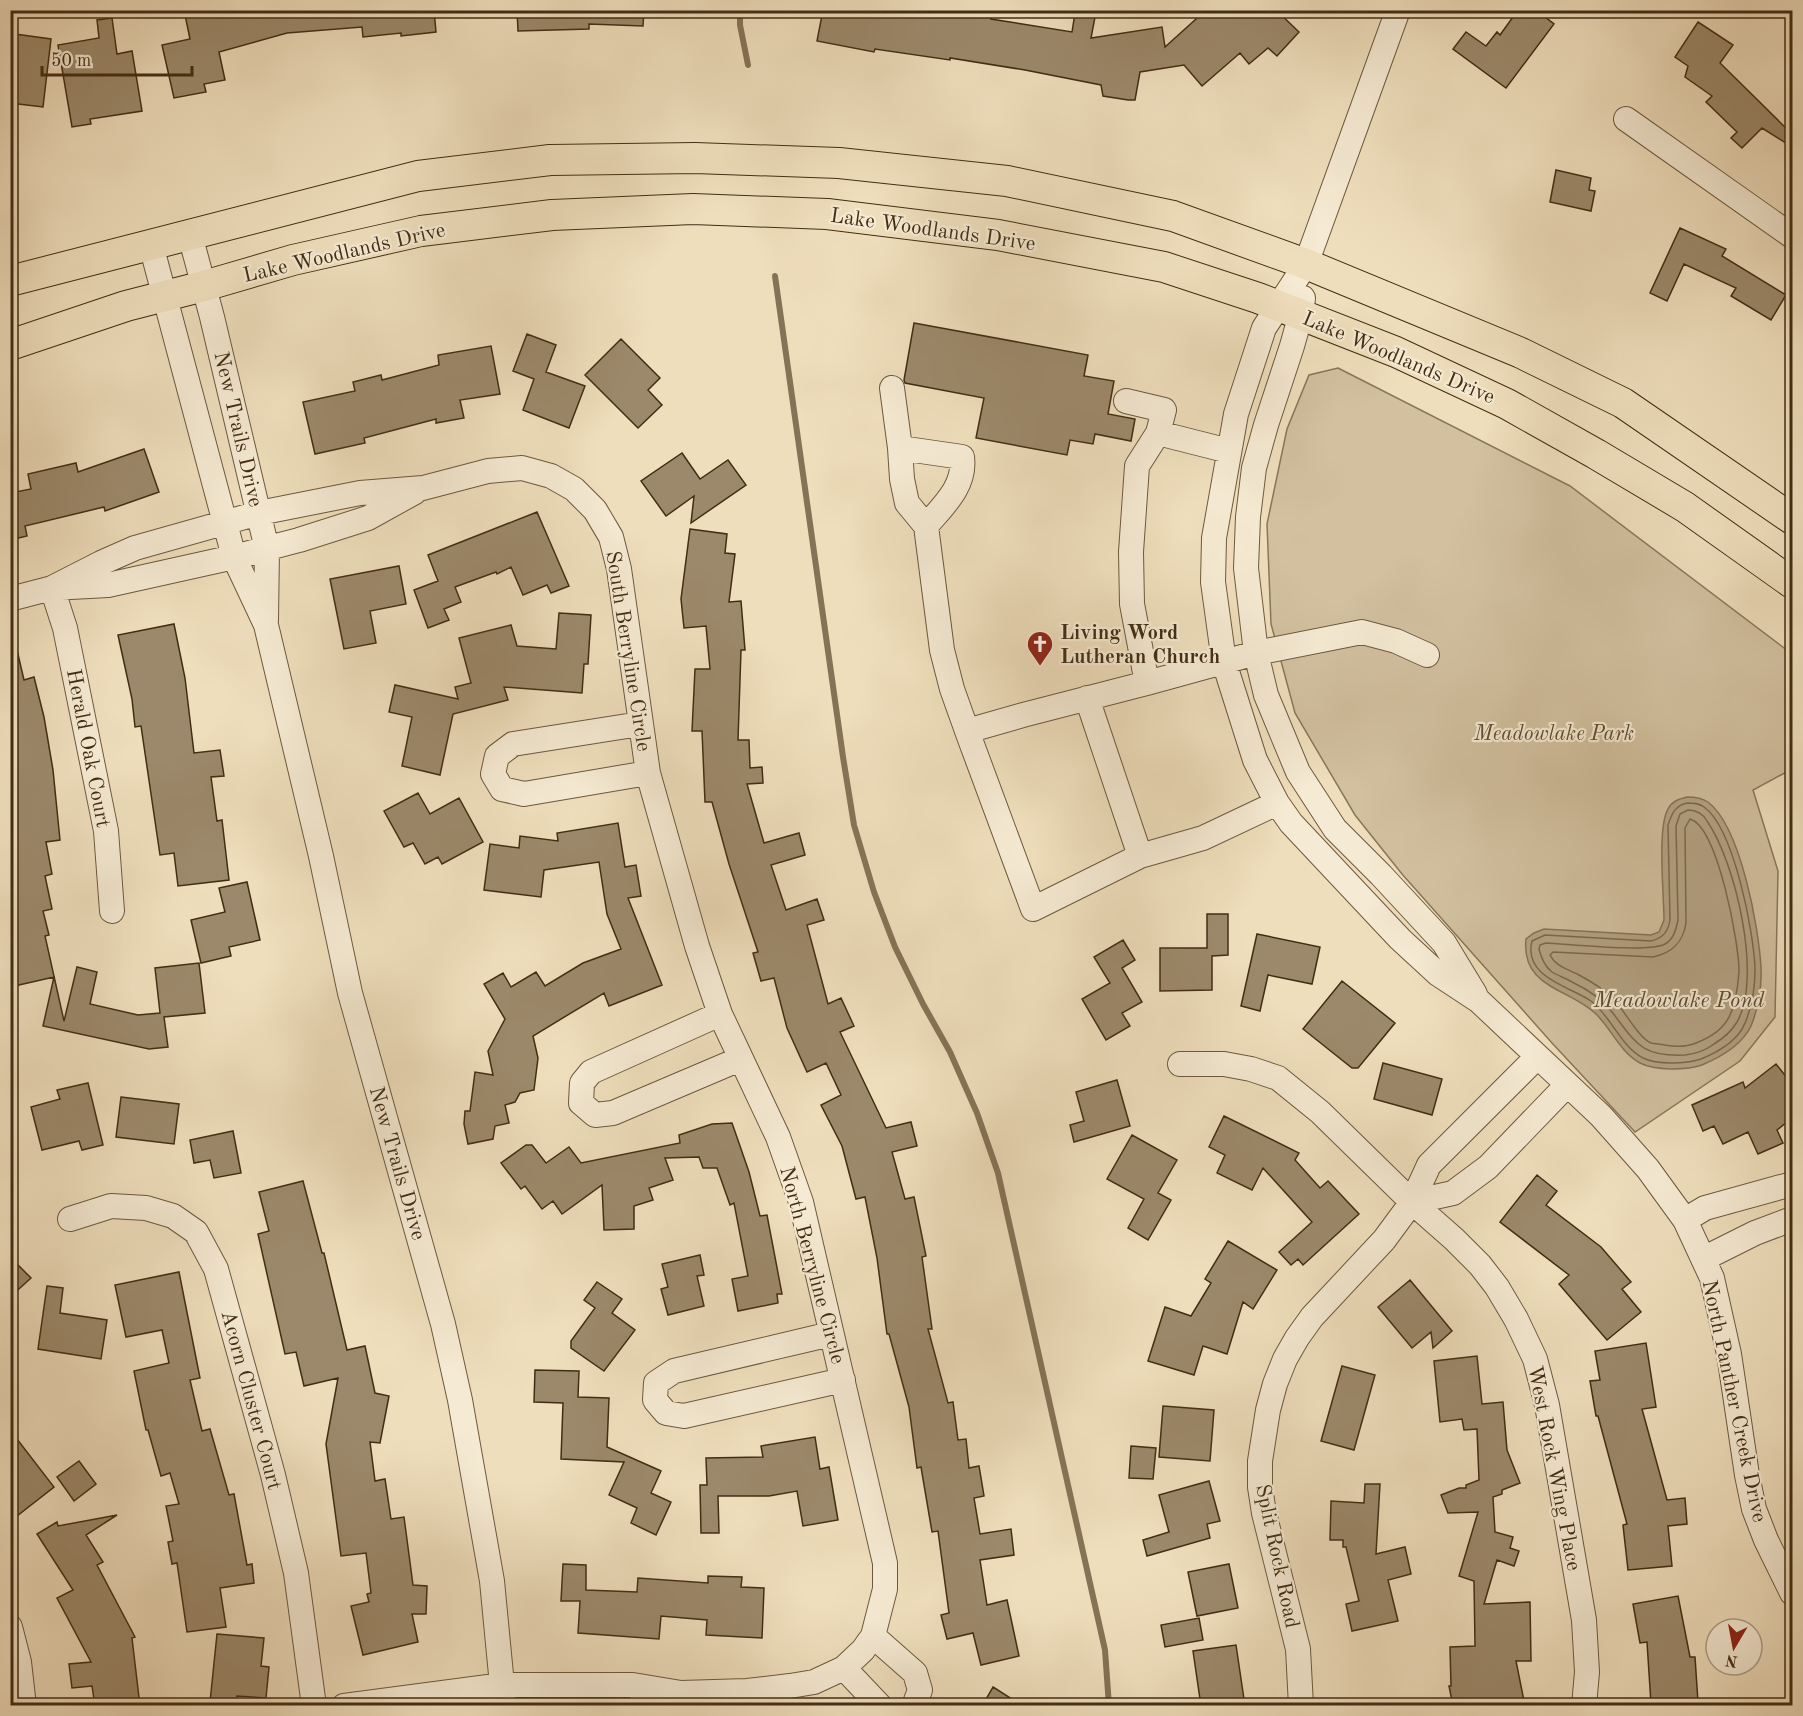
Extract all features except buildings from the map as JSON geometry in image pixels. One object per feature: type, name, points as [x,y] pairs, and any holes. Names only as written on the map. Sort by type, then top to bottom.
[{"type":"main road","points":[[10,281],[418,176],[550,160],[694,158],[839,163],[1008,181],[1173,216],[1306,264],[1521,353],[1623,403],[1792,519]]},
{"type":"main road","name":"Lake Woodlands Drive","points":[[10,345],[117,309],[293,260],[421,231],[552,215],[693,209],[827,214],[998,235],[1164,267],[1290,310],[1396,352],[1507,404],[1685,507],[1792,583]]},
{"type":"street","name":"North Panther Creek Drive","points":[[1398,10],[1290,310],[1254,468],[1248,517],[1246,568],[1256,653],[1266,695],[1298,772],[1335,829],[1444,943],[1479,1001]]},
{"type":"street","points":[[1626,119],[1792,236]]},
{"type":"street","name":"New Trails Drive","points":[[190,235],[267,549],[266,625]]},
{"type":"street","name":"New Trails Drive","points":[[151,245],[234,557],[266,625],[321,856],[350,993],[443,1324],[462,1412],[490,1570],[503,1695]]},
{"type":"street","name":"North Panther Creek Drive","points":[[1290,310],[1264,328],[1236,414],[1214,538],[1213,582],[1224,662],[1255,760],[1277,803],[1318,854],[1437,974],[1479,1001],[1601,1116],[1648,1169],[1684,1220],[1712,1278],[1729,1354],[1754,1509],[1792,1593]]},
{"type":"street","points":[[892,388],[902,478],[908,503],[926,526],[942,650],[951,689],[1033,909],[1140,856],[1203,838],[1277,803]]},
{"type":"street","points":[[1126,402],[1164,410],[1158,433],[1137,466],[1132,522],[1132,604],[1147,683]]},
{"type":"street","points":[[1158,433],[1229,451]]},
{"type":"street","points":[[900,448],[962,457],[963,465],[956,490],[950,501],[926,526]]},
{"type":"street","name":"South Berryline Circle","points":[[52,588],[135,548],[259,513],[360,493],[423,488],[488,471],[522,468],[551,476],[574,489],[595,510],[611,537],[619,569],[648,773],[676,873]]},
{"type":"street","name":"South Berryline Circle","points":[[10,599],[52,588],[108,585],[267,549],[368,518],[423,488]]},
{"type":"street","name":"Herald Oak Court","points":[[52,588],[64,627],[106,831],[112,911]]},
{"type":"street","points":[[967,731],[1256,653],[1362,632],[1396,641],[1427,655]]},
{"type":"street","points":[[1087,698],[1140,856]]},
{"type":"street","points":[[640,724],[513,744],[497,756],[493,774],[502,789],[524,794],[648,773]]},
{"type":"street","name":"North Berryline Circle","points":[[344,1706],[633,1685],[681,1694],[748,1698],[814,1682],[844,1668],[863,1650],[873,1636],[885,1589],[885,1563],[801,1202],[778,1137],[720,1014],[676,873]]},
{"type":"street","points":[[720,1014],[591,1072],[582,1083],[580,1103],[595,1115],[613,1113],[740,1059]]},
{"type":"street","name":"Split Rock Road","points":[[1301,1706],[1298,1649],[1266,1523],[1260,1487],[1260,1461],[1268,1410],[1285,1359],[1312,1317],[1384,1240],[1412,1202],[1430,1165],[1537,1057]]},
{"type":"street","name":"West Rock Wing Place","points":[[1180,1064],[1224,1064],[1278,1078],[1320,1112],[1480,1265],[1497,1287],[1516,1319],[1535,1359],[1547,1405],[1584,1620],[1587,1672],[1584,1706]]},
{"type":"street","points":[[1412,1202],[1453,1193],[1488,1167],[1567,1085]]},
{"type":"street","points":[[1684,1220],[1705,1208],[1792,1184]]},
{"type":"street","name":"Acorn Cluster Court","points":[[70,1219],[111,1206],[146,1208],[173,1216],[196,1232],[216,1269],[273,1475],[296,1573],[314,1706]]},
{"type":"street","points":[[1703,1259],[1755,1233],[1792,1219]]},
{"type":"street","points":[[831,1334],[674,1371],[656,1383],[655,1400],[666,1413],[684,1416],[843,1380]]},
{"type":"street","points":[[10,1627],[20,1662],[24,1706]]},
{"type":"street","points":[[873,1636],[915,1673],[920,1690],[914,1706]]},
{"type":"street","points":[[844,1668],[880,1706]]},
{"type":"street","name":"North Berryline Circle","points":[[639,1706],[681,1694]]},
{"type":"green space","name":"Meadowlake Park","points":[[1338,368],[1570,486],[1792,654],[1792,769],[1753,790],[1778,871],[1775,1017],[1740,1061],[1635,1132],[1552,1043],[1402,874],[1355,815],[1295,713],[1271,624],[1267,524],[1287,429],[1309,375]]},
{"type":"water","name":"Meadowlake Pond","points":[[1687,797],[1708,802],[1720,815],[1739,855],[1757,929],[1761,982],[1758,1005],[1751,1026],[1737,1045],[1696,1067],[1662,1068],[1646,1066],[1633,1058],[1595,1013],[1538,977],[1526,955],[1526,939],[1544,929],[1651,935],[1659,932],[1664,920],[1662,846],[1665,818],[1672,804]]},
{"type":"waterway","points":[[740,10],[740,25],[748,65]]},
{"type":"waterway","points":[[775,276],[854,825],[874,892],[895,947],[950,1052],[977,1113],[998,1173],[1105,1650],[1109,1706]]},
{"type":"place","name":"Living Word Lutheran Church","points":[[1040,667]]}]
